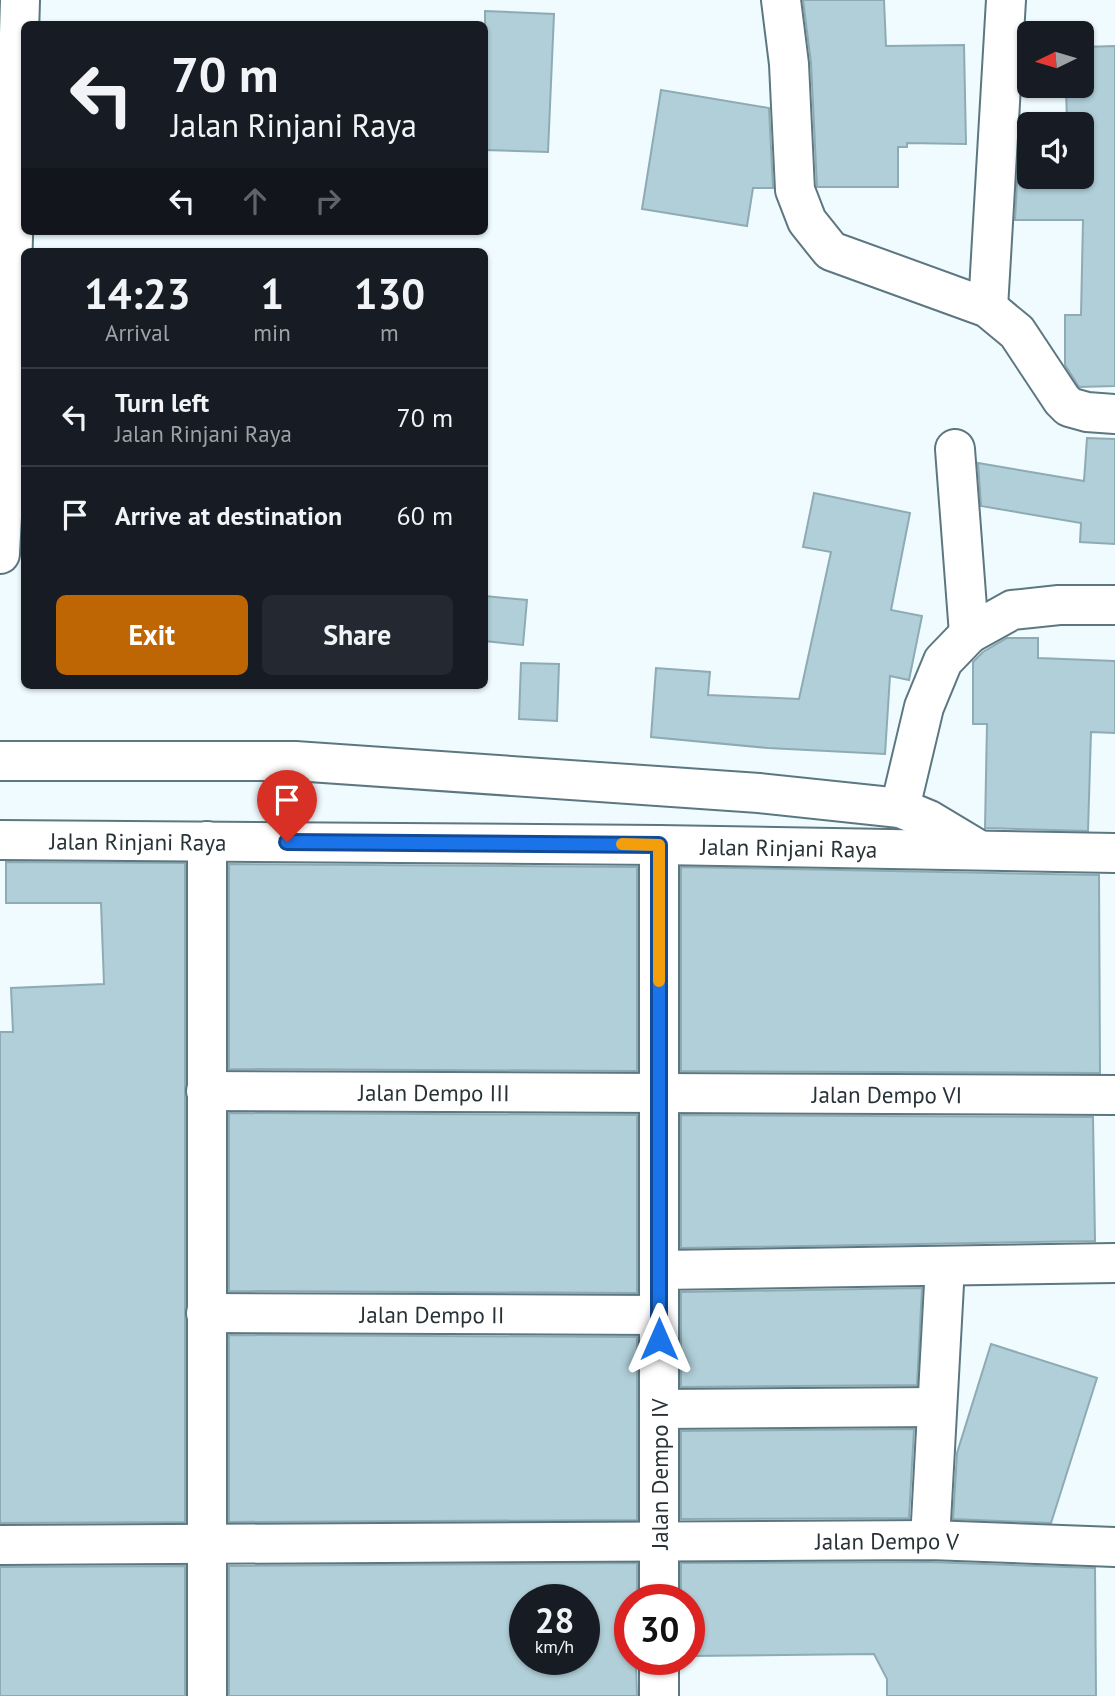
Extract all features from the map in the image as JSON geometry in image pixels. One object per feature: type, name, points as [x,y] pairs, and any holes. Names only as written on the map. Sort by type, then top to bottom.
[{"type":"street","points":[[0,554],[20,0]]},
{"type":"street","points":[[781,0],[789,64],[795,190],[807,221],[831,251],[988,308],[1017,332],[1062,401],[1069,407],[1087,412],[1115,414]]},
{"type":"street","points":[[988,308],[1006,0]]},
{"type":"street","points":[[955,449],[969,634]]},
{"type":"street","points":[[900,808],[925,707],[943,661],[969,634],[1012,610],[1059,605],[1115,605]]},
{"type":"street","points":[[0,761],[295,761],[759,793],[900,808],[929,820],[979,850]]},
{"type":"street","name":"Jalan Rinjani Raya","points":[[0,839],[659,845],[1115,853]]},
{"type":"street","points":[[207,841],[207,1696]]},
{"type":"street","name":"Jalan Dempo IV","points":[[659,845],[659,1584]]},
{"type":"street","name":"Jalan Dempo III","points":[[206,1091],[659,1093]]},
{"type":"street","name":"Jalan Dempo VI","points":[[659,1093],[1115,1095]]},
{"type":"street","points":[[659,1270],[1115,1263]]},
{"type":"street","points":[[930,1540],[945,1266]]},
{"type":"street","name":"Jalan Dempo II","points":[[206,1313],[659,1315]]},
{"type":"street","points":[[659,1409],[936,1407]]},
{"type":"street","name":"Jalan Dempo V","points":[[0,1545],[930,1540],[1115,1547]]},
{"type":"street","points":[[659,1675],[659,1696]]},
{"type":"building","points":[[803,0],[884,0],[886,46],[964,45],[966,144],[907,143],[907,147],[898,147],[898,187],[817,187],[811,63]]},
{"type":"building","points":[[485,11],[554,14],[548,152],[488,150],[488,21],[485,21]]},
{"type":"building","points":[[1115,46],[1115,386],[1079,387],[1065,365],[1065,315],[1081,315],[1083,220],[1015,220],[1017,184],[1017,189],[1094,189],[1094,112],[1067,112],[1066,98],[1094,98],[1094,47]]},
{"type":"building","points":[[661,90],[769,108],[773,188],[753,188],[747,226],[642,209]]},
{"type":"building","points":[[1087,438],[1115,439],[1115,544],[1080,542],[1081,523],[981,506],[978,463],[1084,481]]},
{"type":"building","points":[[814,493],[910,513],[891,610],[922,616],[909,680],[890,676],[885,754],[768,748],[651,737],[656,668],[710,672],[708,695],[799,699],[831,552],[803,547]]},
{"type":"building","points":[[488,596],[527,600],[523,645],[488,641]]},
{"type":"building","points":[[1007,638],[1038,638],[1038,658],[1115,661],[1115,733],[1091,732],[1088,831],[985,828],[987,724],[973,724],[973,662],[983,652]]},
{"type":"building","points":[[521,663],[559,664],[557,721],[519,719]]},
{"type":"building","points":[[6,862],[185,863],[185,1522],[0,1523],[0,1032],[13,1032],[11,988],[104,984],[101,903],[6,903]]},
{"type":"building","points":[[229,864],[637,867],[637,1071],[229,1069]]},
{"type":"building","points":[[681,867],[1099,875],[1100,1073],[681,1071]]},
{"type":"building","points":[[229,1113],[637,1115],[637,1293],[229,1291]]},
{"type":"building","points":[[681,1115],[1093,1117],[1095,1241],[681,1248]]},
{"type":"building","points":[[922,1288],[917,1385],[681,1387],[681,1292]]},
{"type":"building","points":[[229,1335],[637,1337],[637,1520],[229,1522]]},
{"type":"building","points":[[991,1344],[1097,1378],[1051,1523],[953,1519],[957,1453]]},
{"type":"building","points":[[914,1429],[909,1518],[681,1519],[681,1431]]},
{"type":"building","points":[[930,1562],[1095,1568],[1096,1696],[887,1696],[887,1679],[874,1654],[705,1656],[705,1584],[681,1584],[681,1563]]},
{"type":"building","points":[[637,1563],[637,1584],[614,1584],[614,1675],[636,1675],[637,1696],[229,1696],[229,1566]]},
{"type":"building","points":[[185,1566],[185,1696],[0,1696],[0,1567]]},
{"type":"slow traffic","points":[[622,844],[659,845],[659,981]]},
{"type":"route","points":[[287,842],[659,845],[659,1339]]}]
